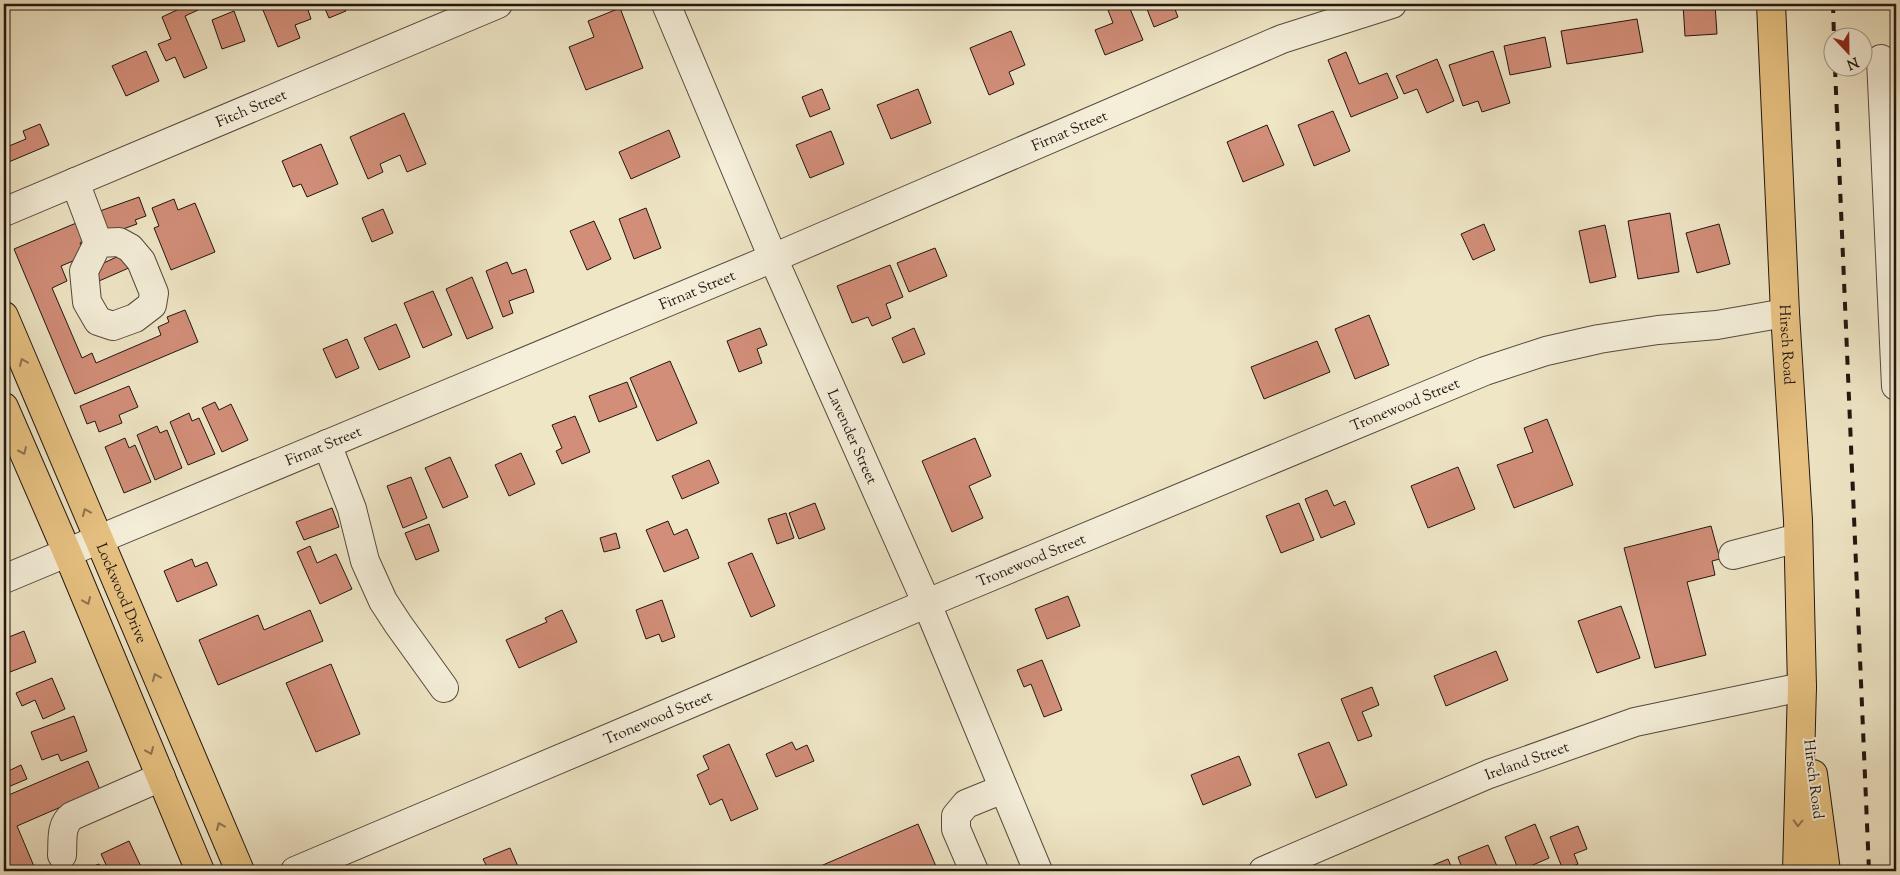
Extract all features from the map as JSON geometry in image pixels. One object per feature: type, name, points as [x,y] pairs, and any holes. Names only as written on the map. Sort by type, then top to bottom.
[{"type":"main road","name":"Hirsch Road","points":[[1771,4],[1785,313],[1798,538],[1802,687],[1797,871]]},
{"type":"main road","name":"Lockwood Drive","points":[[4,316],[97,539],[240,871]]},
{"type":"main road","points":[[4,407],[67,552],[200,871]]},
{"type":"main road","name":"Hirsch Road","points":[[1802,687],[1826,871]]},
{"type":"street","name":"Fitch Street","points":[[4,212],[498,4]]},
{"type":"street","name":"Lavender Street","points":[[666,4],[773,258],[927,604],[1002,789],[1038,871]]},
{"type":"street","name":"Firnat Street","points":[[4,580],[97,539],[773,258],[1282,39],[1392,4]]},
{"type":"street","points":[[1881,60],[1896,353],[1896,386]]},
{"type":"street","points":[[75,182],[98,243]]},
{"type":"street","name":"Tronewood Street","points":[[295,871],[1485,371],[1546,351],[1599,339],[1785,313]]},
{"type":"street","points":[[327,444],[352,509],[365,561],[384,601],[398,624],[444,688]]},
{"type":"street","points":[[1733,555],[1798,538]]},
{"type":"street","name":"Ireland Street","points":[[1263,871],[1489,774],[1635,722],[1802,687]]},
{"type":"street","points":[[62,855],[66,820],[161,777]]},
{"type":"street","points":[[974,871],[956,829],[956,816],[966,804],[1002,789]]},
{"type":"building","points":[[174,4],[195,4],[198,10],[185,16],[207,68],[184,78],[175,57],[166,61],[158,44],[171,39],[162,17],[177,10]]},
{"type":"building","points":[[280,4],[306,4],[311,19],[295,25],[300,38],[278,47],[263,10]]},
{"type":"building","points":[[323,4],[343,4],[346,11],[329,18]]},
{"type":"building","points":[[1128,4],[1143,40],[1105,55],[1095,30],[1113,23],[1108,10]]},
{"type":"building","points":[[1145,4],[1173,4],[1178,17],[1154,27]]},
{"type":"building","points":[[1683,4],[1715,4],[1717,34],[1685,36]]},
{"type":"building","points":[[620,8],[643,68],[586,90],[569,47],[594,37],[588,21]]},
{"type":"building","points":[[234,11],[245,41],[222,49],[212,20]]},
{"type":"building","points":[[1637,19],[1643,52],[1567,64],[1561,31]]},
{"type":"building","points":[[1011,31],[1025,65],[1009,72],[1014,84],[989,95],[970,48]]},
{"type":"building","points":[[1545,37],[1551,67],[1510,75],[1504,46]]},
{"type":"building","points":[[146,51],[159,81],[126,96],[112,66]]},
{"type":"building","points":[[1493,51],[1510,103],[1482,112],[1478,101],[1463,106],[1449,65]]},
{"type":"building","points":[[1346,52],[1359,84],[1387,73],[1398,98],[1351,117],[1328,60]]},
{"type":"building","points":[[1437,59],[1454,101],[1427,113],[1417,89],[1404,94],[1396,76]]},
{"type":"building","points":[[822,89],[830,109],[810,117],[802,97]]},
{"type":"building","points":[[918,89],[931,123],[891,139],[877,105]]},
{"type":"building","points":[[1333,111],[1350,151],[1314,166],[1298,125]]},
{"type":"building","points":[[404,113],[426,164],[407,172],[400,155],[380,164],[383,172],[368,179],[350,137]]},
{"type":"building","points":[[40,124],[49,145],[4,164],[4,133],[9,146],[26,139],[23,131]]},
{"type":"building","points":[[1267,125],[1284,165],[1243,182],[1227,142]]},
{"type":"building","points":[[669,130],[680,157],[631,179],[619,152]]},
{"type":"building","points":[[831,131],[844,164],[810,178],[796,145]]},
{"type":"building","points":[[321,144],[338,184],[307,197],[301,184],[293,187],[282,161]]},
{"type":"building","points":[[139,197],[146,216],[135,220],[137,224],[109,234],[100,211]]},
{"type":"building","points":[[174,199],[178,210],[195,203],[215,252],[171,270],[154,228],[159,226],[152,208]]},
{"type":"building","points":[[646,208],[661,248],[634,259],[619,219]]},
{"type":"building","points":[[383,209],[393,233],[372,242],[362,218]]},
{"type":"building","points":[[1670,213],[1679,272],[1638,279],[1628,221]]},
{"type":"building","points":[[81,221],[89,239],[80,243],[85,256],[61,266],[67,281],[52,288],[82,358],[92,353],[96,363],[161,335],[158,327],[169,322],[167,317],[185,310],[198,342],[75,394],[14,249]]},
{"type":"building","points":[[594,221],[611,259],[587,270],[570,231]]},
{"type":"building","points":[[1484,224],[1495,250],[1473,260],[1461,234]]},
{"type":"building","points":[[1719,224],[1730,264],[1697,273],[1686,233]]},
{"type":"building","points":[[1605,225],[1616,277],[1590,283],[1579,231]]},
{"type":"building","points":[[935,248],[947,276],[909,292],[897,263]]},
{"type":"building","points":[[125,253],[131,267],[99,281],[93,268]]},
{"type":"building","points":[[507,262],[512,274],[526,269],[534,292],[509,301],[513,313],[503,317],[486,271]]},
{"type":"building","points":[[890,265],[903,297],[886,304],[891,318],[872,326],[868,317],[852,323],[837,286]]},
{"type":"building","points":[[472,277],[493,328],[467,339],[446,289]]},
{"type":"building","points":[[433,291],[452,335],[423,348],[404,303]]},
{"type":"building","points":[[1369,315],[1389,365],[1355,379],[1335,329]]},
{"type":"building","points":[[396,324],[410,357],[379,370],[364,338]]},
{"type":"building","points":[[760,328],[767,345],[757,349],[762,363],[739,372],[727,341]]},
{"type":"building","points":[[914,328],[925,354],[903,363],[892,338]]},
{"type":"building","points":[[347,339],[359,368],[336,378],[323,349]]},
{"type":"building","points":[[1317,341],[1330,372],[1264,399],[1251,367]]},
{"type":"building","points":[[670,361],[697,423],[657,441],[630,378]]},
{"type":"building","points":[[627,382],[637,407],[599,422],[589,396]]},
{"type":"building","points":[[129,386],[138,407],[119,415],[122,423],[99,432],[95,421],[87,424],[80,406]]},
{"type":"building","points":[[215,402],[219,410],[231,404],[248,440],[222,452],[202,408]]},
{"type":"building","points":[[189,413],[192,421],[199,418],[215,454],[188,465],[170,422]]},
{"type":"building","points":[[575,416],[590,452],[562,464],[556,451],[562,448],[552,425]]},
{"type":"building","points":[[1547,419],[1573,485],[1514,508],[1497,465],[1533,452],[1524,428]]},
{"type":"building","points":[[157,426],[160,433],[167,430],[182,468],[155,480],[137,435]]},
{"type":"building","points":[[125,438],[129,448],[135,445],[151,482],[124,493],[105,447]]},
{"type":"building","points":[[975,438],[991,476],[969,486],[983,518],[952,532],[922,461]]},
{"type":"building","points":[[521,453],[535,484],[509,496],[495,465]]},
{"type":"building","points":[[450,457],[468,497],[443,508],[425,468]]},
{"type":"building","points":[[709,460],[719,483],[682,499],[672,476]]},
{"type":"building","points":[[1458,467],[1475,509],[1428,528],[1411,486]]},
{"type":"building","points":[[411,477],[427,518],[403,528],[387,486]]},
{"type":"building","points":[[1327,490],[1334,506],[1345,501],[1355,524],[1321,538],[1305,499]]},
{"type":"building","points":[[815,503],[825,529],[799,539],[789,513]]},
{"type":"building","points":[[1299,503],[1314,540],[1281,553],[1266,516]]},
{"type":"building","points":[[332,508],[339,527],[304,540],[296,522]]},
{"type":"building","points":[[786,513],[794,538],[777,544],[768,519]]},
{"type":"building","points":[[668,521],[674,535],[687,529],[699,558],[664,572],[646,530]]},
{"type":"building","points":[[429,524],[439,551],[416,560],[405,533]]},
{"type":"building","points":[[1711,526],[1720,559],[1712,561],[1715,575],[1687,582],[1706,655],[1655,668],[1624,548]]},
{"type":"building","points":[[616,533],[620,548],[604,552],[600,538]]},
{"type":"building","points":[[310,546],[317,563],[336,554],[352,589],[320,604],[297,552]]},
{"type":"building","points":[[752,553],[775,606],[751,617],[728,563]]},
{"type":"building","points":[[192,559],[195,567],[207,562],[217,585],[177,602],[164,571]]},
{"type":"building","points":[[1068,596],[1080,626],[1047,639],[1035,609]]},
{"type":"building","points":[[662,600],[675,637],[662,642],[659,634],[646,639],[636,610]]},
{"type":"building","points":[[1621,606],[1640,658],[1597,673],[1578,621]]},
{"type":"building","points":[[310,610],[323,641],[218,685],[199,640],[258,615],[264,630]]},
{"type":"building","points":[[562,610],[577,642],[519,668],[506,640],[547,622],[545,618]]},
{"type":"building","points":[[24,631],[36,662],[10,672],[4,656],[4,639]]},
{"type":"building","points":[[1496,651],[1508,680],[1446,706],[1434,676]]},
{"type":"building","points":[[1042,660],[1062,710],[1044,717],[1031,684],[1024,687],[1017,670]]},
{"type":"building","points":[[331,664],[360,734],[316,752],[286,683]]},
{"type":"building","points":[[52,678],[65,709],[43,719],[35,700],[22,706],[16,693]]},
{"type":"building","points":[[1372,687],[1379,705],[1362,712],[1372,736],[1358,741],[1341,699]]},
{"type":"building","points":[[74,716],[87,751],[61,761],[58,754],[42,760],[31,732]]},
{"type":"building","points":[[792,742],[796,750],[807,745],[814,761],[776,777],[766,754]]},
{"type":"building","points":[[1329,742],[1347,785],[1316,798],[1298,754]]},
{"type":"building","points":[[729,744],[758,809],[731,821],[722,799],[710,805],[697,775],[709,769],[703,756]]},
{"type":"building","points":[[1239,756],[1251,785],[1203,805],[1191,775]]},
{"type":"building","points":[[88,761],[100,790],[17,826],[36,871],[4,871],[4,797]]},
{"type":"building","points":[[21,765],[27,779],[8,787],[4,779],[4,773]]},
{"type":"building","points":[[918,824],[938,871],[809,871]]},
{"type":"building","points":[[1535,824],[1549,858],[1519,871],[1505,837]]},
{"type":"building","points":[[1578,826],[1587,849],[1574,854],[1578,864],[1563,870],[1550,837]]},
{"type":"building","points":[[129,841],[143,871],[109,871],[101,854]]},
{"type":"building","points":[[1488,845],[1499,871],[1463,871],[1458,857]]},
{"type":"building","points":[[510,848],[520,871],[489,871],[483,859]]},
{"type":"building","points":[[1448,859],[1453,871],[1427,871],[1426,868]]},
{"type":"building","points":[[99,864],[102,871],[81,871]]},
{"type":"railway","points":[[1833,4],[1834,28]]},
{"type":"railway","points":[[1835,78],[1869,871]]}]
